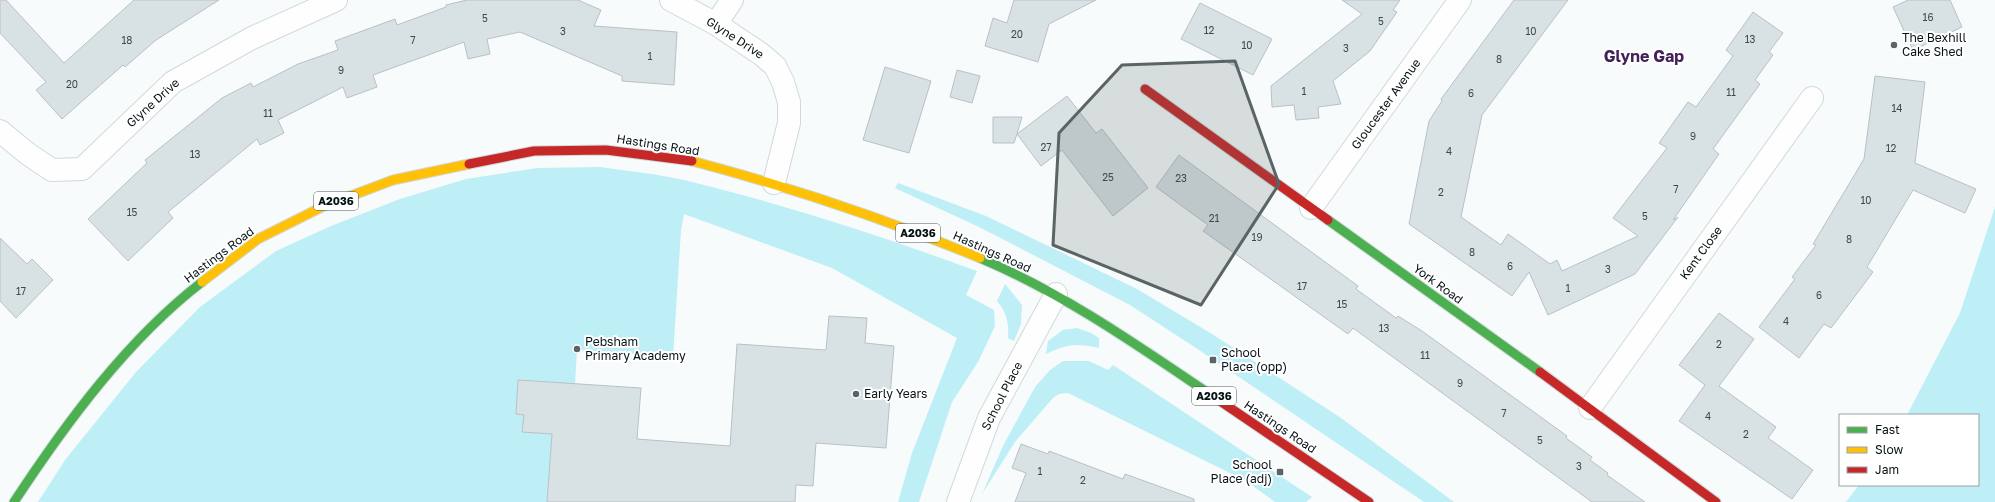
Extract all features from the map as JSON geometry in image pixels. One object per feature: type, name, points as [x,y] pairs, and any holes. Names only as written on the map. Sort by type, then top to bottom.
[{"type":"main road","name":"York Road","points":[[1145,89],[1590,408],[1716,502]]},
{"type":"main road","name":"Hastings Road","points":[[14,502],[47,452],[125,354],[188,293],[258,239],[324,206],[393,180],[534,151],[606,150],[688,160],[774,183],[920,233],[999,266],[1056,294],[1120,333],[1370,502]]},
{"type":"street","name":"Glyne Drive","points":[[1,134],[52,170],[82,169],[173,82],[252,38],[336,0]]},
{"type":"street","name":"Glyne Drive","points":[[671,0],[716,24],[766,58],[775,66],[783,82],[789,102],[789,123],[774,183]]},
{"type":"street","points":[[716,24],[732,0]]},
{"type":"street","name":"Gloucester Avenue","points":[[1311,208],[1460,0]]},
{"type":"street","name":"Kent Close","points":[[1590,408],[1812,98]]},
{"type":"street","name":"School Place","points":[[958,502],[989,418],[1056,294]]},
{"type":"highlighted area","points":[[1235,61],[1279,184],[1201,305],[1053,245],[1059,133],[1122,65]]},
{"type":"shaded area","points":[[600,167],[684,180],[758,199],[905,245],[977,271],[966,295],[994,310],[995,326],[978,362],[952,402],[919,502],[898,502],[912,453],[957,338],[832,268],[684,214],[681,230],[673,357],[577,350],[575,384],[518,380],[516,414],[524,415],[522,432],[552,434],[547,502],[38,502],[65,460],[136,372],[200,307],[276,251],[331,226],[400,199],[466,179],[537,168]]},
{"type":"shaded area","points":[[898,183],[986,216],[1137,289],[1212,334],[1341,418],[1454,502],[1424,502],[1130,305],[981,228],[895,188]]},
{"type":"shaded area","points":[[1995,207],[1995,502],[1846,502],[1858,486],[1979,486],[1979,414],[1908,414],[1960,313]]},
{"type":"shaded area","points":[[1005,284],[1022,305],[1021,324],[1014,341],[1008,338],[1007,318],[997,301]]},
{"type":"shaded area","points":[[1077,328],[1091,333],[1099,338],[1099,348],[1084,345],[1072,345],[1046,354],[1048,341],[1063,330]]},
{"type":"shaded area","points":[[1063,361],[1089,361],[1108,370],[1113,365],[1312,497],[1306,502],[1275,502],[1246,481],[1068,393],[1059,394],[1053,398],[1015,442],[982,494],[1003,446],[1035,387],[1050,370]]},
{"type":"building","points":[[0,0],[6,0],[64,63],[134,0],[219,0],[156,40],[125,67],[123,65],[62,119],[36,90],[46,82],[0,33]]},
{"type":"building","points":[[467,0],[578,0],[601,10],[594,26],[677,32],[674,85],[622,81],[622,76],[520,32],[487,39],[490,54],[468,59],[464,42],[373,75],[377,87],[347,98],[343,87],[278,120],[284,133],[260,145],[257,139],[168,212],[173,218],[128,261],[88,219],[147,163],[145,160],[222,98],[251,83],[253,87],[298,64],[338,50],[335,41],[395,19],[397,25],[446,7],[446,5]]},
{"type":"building","points":[[1014,0],[1096,0],[1049,24],[1038,62],[985,46],[993,18],[1007,23]]},
{"type":"building","points":[[1342,0],[1400,0],[1393,10],[1397,12],[1370,51],[1333,81],[1341,104],[1318,107],[1319,118],[1296,120],[1294,105],[1272,107],[1271,86],[1362,14]]},
{"type":"building","points":[[1514,0],[1568,0],[1482,115],[1461,217],[1501,245],[1508,234],[1550,264],[1557,260],[1562,271],[1638,236],[1613,218],[1667,148],[1659,143],[1688,102],[1696,107],[1733,56],[1726,50],[1753,12],[1783,33],[1769,52],[1773,55],[1755,80],[1760,84],[1713,149],[1719,154],[1673,220],[1678,217],[1635,274],[1548,315],[1529,272],[1512,296],[1409,224],[1429,121],[1442,101],[1441,99]]},
{"type":"building","points":[[1908,0],[1950,0],[1962,27],[1913,50],[1893,7]]},
{"type":"building","points":[[1200,3],[1272,39],[1253,75],[1181,39]]},
{"type":"building","points":[[885,67],[931,81],[909,153],[863,140]]},
{"type":"building","points":[[957,70],[980,76],[972,103],[950,97]]},
{"type":"building","points":[[1875,76],[1925,82],[1915,163],[1976,189],[1965,213],[1913,190],[1867,267],[1873,272],[1831,328],[1824,324],[1799,358],[1759,327],[1795,279],[1792,277],[1816,245],[1813,244],[1864,159]]},
{"type":"building","points":[[1067,96],[1096,133],[1102,129],[1148,188],[1113,216],[1062,150],[1041,166],[1017,134]]},
{"type":"building","points":[[993,117],[1022,117],[1014,143],[993,143]]},
{"type":"building","points":[[1179,155],[1358,286],[1356,289],[1396,318],[1398,316],[1422,331],[1567,436],[1566,438],[1592,457],[1590,460],[1608,473],[1607,475],[1645,502],[1592,502],[1353,328],[1348,334],[1203,231],[1208,225],[1156,187]]},
{"type":"building","points":[[0,238],[27,264],[32,259],[53,280],[16,318],[0,301]]},
{"type":"building","points":[[1719,313],[1754,339],[1719,386],[1776,427],[1768,438],[1813,470],[1792,499],[1679,421],[1705,385],[1679,365]]},
{"type":"building","points":[[829,316],[867,318],[865,343],[894,346],[886,448],[816,443],[813,486],[796,485],[795,502],[547,502],[552,434],[522,432],[524,415],[516,414],[518,380],[641,388],[637,439],[730,446],[737,344],[826,350]]},
{"type":"building","points":[[1021,444],[1048,454],[1049,451],[1123,479],[1125,474],[1194,499],[1194,502],[1015,502],[1026,473],[1012,468]]},
{"type":"traffic: fast","points":[[1328,220],[1540,372]]},
{"type":"traffic: fast","points":[[980,258],[1042,288],[1102,322],[1217,399]]},
{"type":"traffic: fast","points":[[14,502],[55,442],[99,384],[148,330],[202,282]]},
{"type":"traffic: slow","points":[[692,161],[838,205],[909,230],[980,258]]},
{"type":"traffic: slow","points":[[202,282],[258,239],[324,206],[393,180],[469,164]]},
{"type":"traffic: jam","points":[[1145,89],[1328,220]]},
{"type":"traffic: jam","points":[[469,164],[534,151],[606,150],[692,161]]},
{"type":"traffic: jam","points":[[1540,372],[1716,502]]},
{"type":"traffic: jam","points":[[1217,399],[1369,502]]},
{"type":"place","name":"The Bexhill Cake Shed","points":[[1894,45]]},
{"type":"place","name":"Pebsham Primary Academy","points":[[577,349]]},
{"type":"place","name":"School Place (opp)","points":[[1213,360]]},
{"type":"place","name":"Early Years","points":[[856,394]]},
{"type":"place","name":"School Place (adj)","points":[[1280,472]]},
{"type":"district","name":"Glyne Gap","points":[[1644,56]]}]
